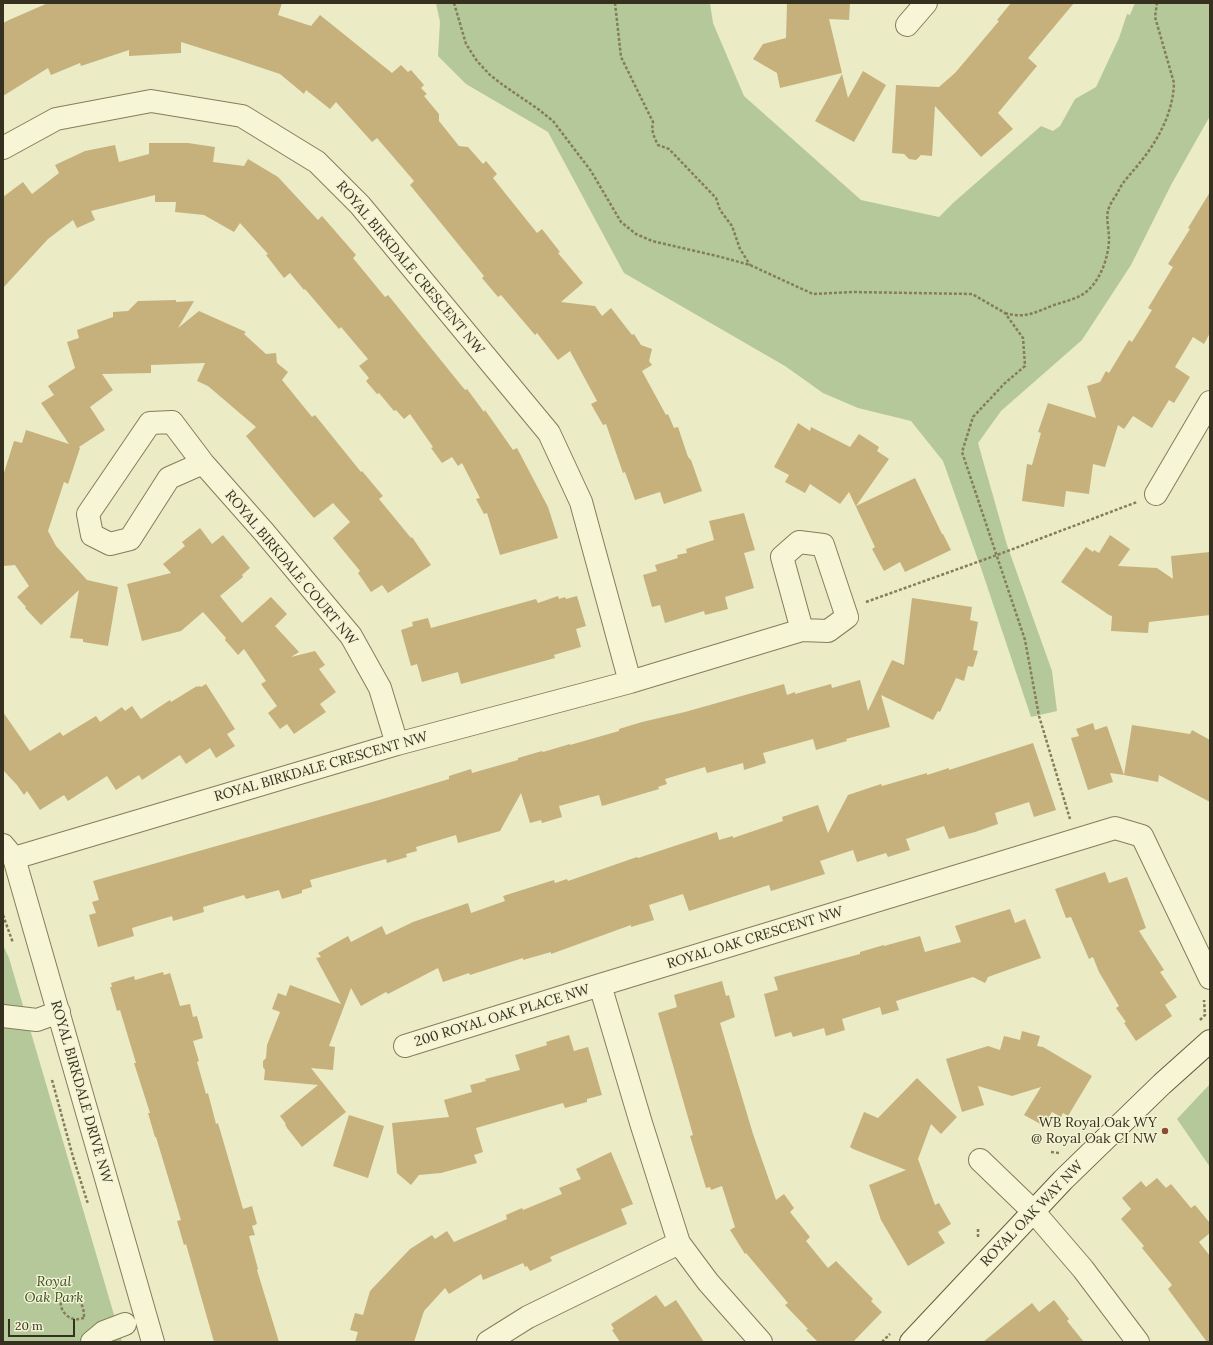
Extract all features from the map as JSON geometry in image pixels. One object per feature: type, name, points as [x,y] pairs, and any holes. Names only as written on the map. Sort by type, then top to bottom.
[{"type":"street","points":[[907,25],[926,3]]},
{"type":"street","name":"ROYAL BIRKDALE CRESCENT NW","points":[[3,148],[56,119],[151,101],[242,116],[318,162],[360,205],[549,433],[581,502],[630,682]]},
{"type":"street","points":[[1156,494],[1210,402]]},
{"type":"street","name":"ROYAL BIRKDALE COURT NW","points":[[203,463],[169,478],[130,539],[110,544],[92,535],[88,514],[150,423],[172,422],[203,463],[264,532],[351,636],[380,688],[397,744]]},
{"type":"street","points":[[802,630],[782,557],[799,542],[823,545],[845,609]]},
{"type":"street","name":"ROYAL BIRKDALE CRESCENT NW","points":[[9,852],[397,744],[630,682],[802,630],[828,631],[848,617],[845,609]]},
{"type":"street","name":"ROYAL OAK CRESCENT NW","points":[[600,985],[1115,828],[1142,836],[1210,978]]},
{"type":"street","name":"ROYAL BIRKDALE DRIVE NW","points":[[9,852],[58,1012],[153,1342]]},
{"type":"street","points":[[600,985],[641,1123],[680,1243],[708,1282],[761,1342]]},
{"type":"street","name":"200 ROYAL OAK PLACE NW","points":[[404,1046],[600,985]]},
{"type":"street","points":[[3,1016],[37,1020],[58,1012]]},
{"type":"street","name":"ROYAL OAK WAY NW","points":[[911,1342],[1063,1180],[1162,1084],[1210,1041]]},
{"type":"street","points":[[980,1160],[1034,1212],[1083,1269],[1138,1342]]},
{"type":"street","points":[[488,1342],[528,1317],[680,1243]]},
{"type":"street","points":[[98,1337],[125,1324]]},
{"type":"path","points":[[454,3],[466,44],[477,62],[503,86],[538,109],[553,121],[591,171],[621,222],[636,234],[652,241],[750,265],[813,294],[854,292],[972,294],[1005,313],[1016,316],[1029,314],[1081,296],[1091,288],[1098,278],[1108,254],[1108,211],[1119,189],[1152,148],[1172,104],[1174,83],[1155,17],[1157,3]]},
{"type":"path","points":[[615,3],[621,57],[653,122],[653,136],[658,145],[669,149],[716,198],[722,213],[732,226],[740,249],[750,265]]},
{"type":"path","points":[[1005,313],[1023,338],[1025,366],[1005,383],[973,417],[962,452],[1025,640],[1039,716],[1075,840]]},
{"type":"path","points":[[845,609],[997,555],[1156,494]]},
{"type":"path","points":[[84,1318],[71,1318],[62,1309],[59,1304],[60,1300],[68,1296],[78,1299],[81,1303],[84,1318],[98,1337]]},
{"type":"green space","points":[[436,3],[710,3],[713,23],[744,96],[861,200],[939,217],[1041,126],[1053,131],[1060,126],[1075,99],[1096,87],[1119,38],[1127,14],[1130,15],[1135,3],[1210,3],[1210,116],[1171,185],[1131,265],[1082,340],[1001,411],[978,443],[1007,545],[1052,671],[1057,711],[1031,717],[943,461],[911,421],[858,408],[823,393],[785,366],[624,273],[548,132],[466,84],[438,56],[440,22]]},
{"type":"green space","name":"Royal Oak Park","points":[[3,945],[9,958],[122,1342],[3,1342]]},
{"type":"green space","points":[[1210,1084],[1210,1167],[1177,1119]]},
{"type":"building","points":[[48,3],[282,3],[278,15],[311,26],[320,15],[392,73],[401,65],[408,72],[411,70],[424,85],[421,88],[427,94],[424,96],[439,114],[439,121],[459,146],[468,147],[483,164],[486,161],[497,174],[493,178],[537,233],[542,229],[560,252],[558,253],[583,283],[561,302],[595,306],[602,316],[611,308],[632,335],[634,334],[641,345],[652,349],[649,361],[652,365],[642,371],[666,415],[668,414],[674,428],[678,427],[702,491],[664,504],[660,492],[635,500],[625,472],[623,473],[606,424],[603,425],[591,404],[597,401],[570,351],[558,360],[537,333],[535,335],[501,295],[498,297],[482,278],[484,276],[410,185],[414,181],[377,138],[372,142],[336,102],[330,109],[306,90],[304,94],[280,74],[181,42],[181,53],[129,56],[129,50],[81,66],[80,63],[51,75],[48,68],[3,96],[3,23]]},
{"type":"building","points":[[787,3],[850,3],[849,20],[829,19],[842,73],[780,88],[777,73],[753,59],[763,44],[786,38]]},
{"type":"building","points":[[1011,3],[1074,3],[1028,58],[1037,66],[998,113],[1013,129],[981,157],[935,106],[932,156],[921,155],[916,160],[909,159],[904,154],[892,153],[896,85],[939,87],[955,73],[999,21],[997,20]]},
{"type":"building","points":[[863,71],[886,85],[854,142],[815,121],[842,74],[848,98]]},
{"type":"building","points":[[149,143],[188,143],[215,147],[213,162],[244,166],[248,159],[278,177],[318,220],[322,216],[356,255],[353,258],[385,297],[388,295],[465,390],[467,389],[484,412],[485,410],[513,450],[517,448],[548,507],[558,538],[500,555],[487,513],[484,514],[476,499],[480,498],[462,463],[458,466],[452,457],[442,463],[431,448],[433,447],[410,414],[404,419],[396,410],[394,411],[379,393],[377,394],[366,381],[369,378],[359,366],[368,359],[341,327],[339,329],[290,273],[284,278],[266,255],[268,254],[240,223],[234,232],[204,215],[175,212],[176,202],[155,202],[155,195],[91,211],[95,220],[77,228],[73,220],[48,239],[3,288],[3,197],[23,182],[32,194],[59,173],[55,165],[85,151],[115,145],[119,162],[149,154]]},
{"type":"building","points":[[1210,192],[1210,333],[1204,344],[1193,337],[1175,367],[1190,377],[1174,403],[1169,400],[1152,428],[1133,416],[1124,429],[1118,425],[1105,467],[1093,464],[1089,494],[1066,491],[1064,507],[1022,501],[1027,464],[1032,465],[1041,433],[1038,432],[1048,403],[1096,418],[1087,386],[1100,382],[1106,371],[1109,373],[1129,340],[1132,342],[1152,310],[1148,308],[1173,267],[1168,264],[1190,229],[1188,228]]},
{"type":"building","points":[[176,300],[176,302],[194,301],[178,328],[199,311],[246,332],[244,334],[266,354],[276,353],[277,363],[288,372],[282,380],[312,417],[315,415],[361,472],[362,471],[383,496],[379,499],[411,538],[412,537],[431,565],[388,593],[382,585],[371,592],[358,573],[360,571],[333,538],[350,522],[333,503],[314,518],[246,436],[256,427],[208,386],[197,381],[205,363],[151,365],[151,373],[102,374],[113,390],[90,407],[105,430],[79,447],[80,448],[68,484],[64,482],[48,531],[56,546],[87,580],[118,587],[108,646],[83,642],[83,639],[70,638],[79,590],[41,625],[17,597],[29,586],[15,565],[3,566],[3,476],[14,441],[22,443],[26,430],[69,444],[41,403],[54,395],[48,386],[75,368],[67,342],[79,338],[77,330],[113,317],[113,312],[128,311],[138,301]]},
{"type":"building","points":[[798,423],[810,431],[811,427],[850,447],[859,434],[879,447],[877,451],[889,459],[856,506],[915,478],[951,550],[905,572],[900,562],[884,571],[872,549],[875,547],[849,492],[840,504],[810,484],[805,493],[785,482],[789,475],[774,467]]},
{"type":"building","points":[[744,513],[755,550],[744,553],[754,588],[725,597],[728,609],[705,615],[704,611],[665,623],[660,605],[652,607],[643,575],[657,571],[655,565],[678,558],[677,555],[687,553],[686,549],[714,540],[709,521]]},
{"type":"building","points":[[200,528],[212,544],[223,535],[250,568],[242,575],[243,577],[220,596],[242,623],[271,597],[287,614],[275,626],[299,652],[291,657],[315,651],[325,665],[319,669],[336,692],[320,704],[326,712],[294,734],[287,724],[280,729],[268,713],[277,706],[261,684],[266,681],[244,649],[238,655],[225,640],[226,638],[203,612],[181,631],[142,641],[127,584],[171,573],[163,564],[185,546],[182,542]]},
{"type":"building","points":[[1110,535],[1130,549],[1118,566],[1157,568],[1173,579],[1171,556],[1210,552],[1210,615],[1149,622],[1148,633],[1111,631],[1112,616],[1061,582],[1086,547],[1093,552],[1094,550],[1099,553]]},
{"type":"building","points":[[558,596],[559,599],[565,597],[566,599],[577,596],[586,626],[576,629],[581,647],[554,655],[555,658],[461,684],[458,672],[422,682],[417,664],[411,666],[401,630],[413,626],[412,622],[428,618],[431,628],[536,599],[538,603]]},
{"type":"building","points":[[912,598],[972,607],[970,620],[978,622],[973,650],[978,651],[973,667],[968,666],[964,681],[956,678],[940,712],[938,711],[933,720],[881,695],[890,727],[846,739],[847,741],[816,750],[813,739],[763,753],[766,763],[744,770],[743,763],[707,773],[705,767],[665,779],[667,784],[658,787],[659,789],[602,806],[599,795],[559,806],[562,817],[542,823],[541,820],[530,823],[521,793],[500,831],[458,843],[456,835],[416,847],[417,851],[406,854],[407,857],[387,863],[386,859],[310,880],[312,887],[302,890],[302,893],[282,899],[279,890],[246,899],[244,895],[203,907],[204,912],[173,921],[172,916],[132,928],[134,936],[98,947],[89,915],[96,913],[92,902],[99,900],[93,881],[379,800],[449,779],[449,776],[471,769],[472,773],[518,760],[518,758],[542,751],[570,745],[619,731],[619,729],[642,722],[685,712],[784,684],[787,695],[831,684],[832,688],[860,680],[868,711],[892,660],[904,665]]},
{"type":"building","points":[[206,684],[235,729],[227,734],[235,746],[216,758],[210,748],[186,764],[180,755],[142,780],[139,775],[116,790],[107,776],[68,801],[64,795],[40,810],[27,791],[24,795],[3,770],[3,712],[30,751],[60,732],[63,736],[96,716],[100,722],[122,707],[125,711],[132,706],[141,719],[170,700],[171,702],[197,686],[201,687]]},
{"type":"building","points":[[1093,723],[1095,730],[1107,726],[1124,775],[1110,773],[1113,782],[1088,790],[1071,738],[1079,736],[1076,729]]},
{"type":"building","points":[[1132,725],[1190,734],[1192,730],[1210,740],[1210,802],[1159,775],[1158,782],[1124,775]]},
{"type":"building","points":[[1033,743],[1056,810],[1034,817],[1029,802],[995,813],[998,824],[975,832],[949,839],[944,826],[906,839],[910,850],[888,857],[886,853],[857,862],[853,850],[820,861],[825,874],[771,891],[769,885],[689,911],[683,894],[649,905],[654,920],[631,927],[631,925],[551,954],[551,952],[523,960],[523,958],[443,982],[438,968],[388,994],[386,992],[361,1006],[351,988],[329,1046],[335,1047],[333,1070],[311,1068],[346,1112],[302,1147],[287,1128],[280,1116],[318,1085],[264,1080],[265,1070],[263,1067],[263,1061],[266,1058],[267,1045],[280,1012],[272,1009],[278,993],[286,996],[290,985],[341,1004],[316,958],[321,957],[318,953],[348,936],[351,942],[382,926],[386,935],[413,922],[468,903],[471,913],[505,901],[503,896],[554,880],[555,883],[567,879],[568,881],[637,857],[638,858],[717,832],[719,840],[733,836],[733,838],[783,821],[782,817],[818,805],[828,833],[848,795],[881,784],[882,786],[927,773],[927,775],[949,768],[949,770]]},
{"type":"building","points":[[1105,872],[1109,883],[1127,877],[1146,928],[1139,931],[1164,970],[1160,972],[1177,997],[1165,1005],[1172,1016],[1136,1041],[1124,1023],[1126,1022],[1116,1008],[1119,1006],[1099,972],[1093,957],[1089,959],[1071,917],[1066,918],[1055,889]]},
{"type":"building","points":[[1010,909],[1015,923],[1025,919],[1041,958],[988,977],[985,983],[973,977],[896,1001],[899,1010],[882,1015],[880,1007],[842,1019],[845,1030],[826,1036],[824,1028],[793,1037],[791,1032],[775,1037],[764,994],[778,990],[774,977],[920,936],[925,952],[961,942],[955,926]]},
{"type":"building","points":[[163,972],[164,975],[170,973],[180,1006],[190,1004],[193,1017],[197,1016],[203,1038],[193,1041],[199,1061],[197,1062],[206,1094],[208,1093],[216,1124],[218,1123],[243,1209],[252,1206],[257,1224],[252,1226],[255,1235],[249,1236],[258,1269],[257,1270],[279,1342],[214,1342],[186,1244],[184,1245],[177,1221],[181,1220],[148,1113],[150,1113],[134,1063],[136,1063],[120,1010],[117,1011],[110,987],[112,987],[111,983],[134,976],[135,980]]},
{"type":"building","points":[[722,981],[726,996],[729,995],[735,1017],[720,1023],[753,1134],[776,1200],[784,1194],[794,1208],[790,1212],[810,1237],[806,1241],[828,1268],[836,1261],[873,1299],[871,1301],[882,1312],[853,1342],[818,1342],[806,1330],[808,1329],[785,1305],[788,1303],[746,1253],[745,1254],[730,1230],[735,1227],[722,1186],[711,1190],[710,1187],[706,1188],[690,1136],[693,1135],[658,1013],[677,1007],[674,995]]},
{"type":"building","points":[[1022,1031],[1040,1036],[1037,1046],[1043,1047],[1092,1076],[1068,1116],[1063,1113],[1061,1117],[1052,1112],[1044,1126],[1024,1115],[1041,1087],[1012,1096],[978,1086],[984,1105],[962,1112],[946,1059],[988,1046],[1000,1050],[1004,1036],[1020,1040]]},
{"type":"building","points":[[569,1035],[574,1051],[588,1047],[602,1095],[587,1099],[587,1102],[565,1108],[563,1103],[476,1128],[483,1152],[474,1155],[477,1163],[441,1173],[419,1175],[411,1185],[397,1173],[392,1123],[449,1117],[444,1100],[472,1092],[470,1085],[486,1081],[485,1079],[520,1070],[515,1055],[547,1045],[546,1042]]},
{"type":"building","points":[[917,1078],[957,1117],[941,1134],[931,1124],[918,1159],[935,1205],[939,1203],[951,1224],[938,1232],[945,1243],[908,1266],[881,1220],[869,1185],[906,1170],[850,1147],[864,1112],[878,1118]]},
{"type":"building","points":[[349,1115],[384,1126],[368,1178],[333,1166]]},
{"type":"building","points":[[611,1152],[633,1204],[621,1209],[627,1224],[550,1257],[552,1261],[530,1271],[523,1263],[483,1280],[481,1274],[449,1294],[445,1288],[424,1311],[414,1342],[355,1342],[358,1332],[350,1330],[355,1313],[363,1315],[370,1291],[410,1249],[432,1235],[435,1239],[447,1231],[454,1242],[507,1219],[506,1215],[522,1208],[523,1210],[562,1194],[559,1188],[581,1179],[576,1169]]},
{"type":"building","points":[[1157,1178],[1166,1188],[1171,1184],[1191,1208],[1195,1205],[1210,1223],[1210,1233],[1199,1242],[1210,1256],[1210,1342],[1207,1342],[1168,1289],[1172,1285],[1142,1248],[1144,1246],[1121,1219],[1131,1209],[1122,1198],[1141,1181],[1146,1187]]},
{"type":"building","points":[[656,1295],[665,1307],[676,1300],[704,1342],[620,1342],[612,1330],[614,1329],[611,1324]]},
{"type":"building","points":[[1054,1300],[1069,1319],[1067,1321],[1084,1342],[983,1342],[1032,1303],[1039,1312]]},
{"type":"place","name":"WB Royal Oak WY @ Royal Oak CI NW","points":[[1165,1131]]}]
